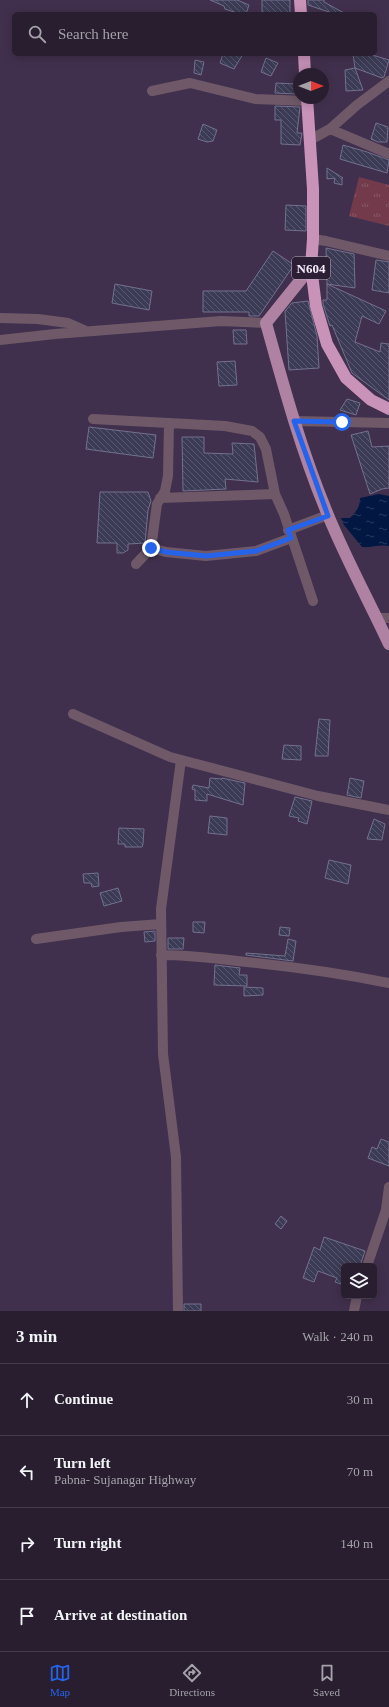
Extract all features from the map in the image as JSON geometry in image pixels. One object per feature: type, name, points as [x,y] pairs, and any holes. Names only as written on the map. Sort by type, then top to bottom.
[{"type":"highway","points":[[300,0],[301,12]]},
{"type":"highway","points":[[304,56],[305,68]]},
{"type":"highway","name":"N604","points":[[307,104],[313,189],[313,240],[311,267],[316,306],[327,344],[346,378],[371,400],[389,409]]},
{"type":"main road","points":[[311,267],[266,323],[294,421],[328,516],[389,644]]},
{"type":"street","points":[[310,140],[330,129],[357,105],[389,81]]},
{"type":"street","points":[[152,90],[190,83],[255,99],[293,100]]},
{"type":"street","points":[[330,129],[389,154]]},
{"type":"street","points":[[313,240],[333,242],[389,256]]},
{"type":"street","points":[[0,318],[38,319],[68,323],[86,331]]},
{"type":"street","points":[[0,340],[86,331],[221,321],[266,323]]},
{"type":"street","points":[[93,419],[225,426],[252,431],[260,437],[266,449],[275,494],[313,601]]},
{"type":"street","points":[[294,421],[389,423]]},
{"type":"street","points":[[136,564],[151,548],[157,504],[164,491],[168,476],[169,423]]},
{"type":"street","points":[[160,498],[275,494]]},
{"type":"street","points":[[151,548],[166,552],[206,556],[256,551],[328,516]]},
{"type":"street","points":[[377,618],[389,618]]},
{"type":"street","points":[[73,714],[170,757],[318,796],[389,810]]},
{"type":"street","points":[[178,1311],[176,1157],[163,1054],[161,909],[181,760]]},
{"type":"street","points":[[36,940],[121,927],[161,924]]},
{"type":"street","points":[[161,954],[179,954],[275,964],[335,972],[389,982]]},
{"type":"street","points":[[368,1263],[387,1210],[389,1187]]},
{"type":"street","points":[[354,1311],[356,1299]]},
{"type":"shaded area","points":[[0,0],[389,0],[389,1311],[0,1311]]},
{"type":"green space","points":[[359,177],[389,185],[389,226],[349,216]]},
{"type":"water","points":[[379,494],[389,496],[389,546],[382,545],[362,547],[344,525],[341,518],[350,518],[352,516],[358,507],[360,498]]},
{"type":"building","points":[[210,0],[237,0],[249,5],[247,12],[234,12],[225,9],[224,6]]},
{"type":"building","points":[[262,0],[290,0],[290,12],[262,12]]},
{"type":"building","points":[[308,0],[324,0],[324,2],[342,12],[329,12],[308,5]]},
{"type":"building","points":[[222,56],[242,56],[234,69],[220,63]]},
{"type":"building","points":[[353,56],[376,56],[389,60],[384,77],[382,78],[355,68]]},
{"type":"building","points":[[266,58],[278,63],[271,76],[261,72]]},
{"type":"building","points":[[195,60],[204,62],[201,75],[194,73]]},
{"type":"building","points":[[355,68],[363,90],[346,91],[345,70]]},
{"type":"building","points":[[276,83],[293,84],[293,94],[275,93]]},
{"type":"building","points":[[275,106],[300,107],[297,133],[302,133],[300,145],[281,144],[281,120],[275,120]]},
{"type":"building","points":[[376,123],[388,127],[387,142],[378,142],[371,139]]},
{"type":"building","points":[[203,124],[217,130],[213,141],[207,142],[198,139]]},
{"type":"building","points":[[343,145],[389,160],[387,173],[340,159]]},
{"type":"building","points":[[327,168],[343,178],[342,185],[334,183],[335,178],[327,179]]},
{"type":"building","points":[[286,205],[306,206],[306,231],[285,230]]},
{"type":"building","points":[[326,248],[354,254],[355,288],[327,284]]},
{"type":"building","points":[[273,251],[294,265],[259,316],[249,316],[249,312],[203,312],[203,291],[246,291]]},
{"type":"building","points":[[376,260],[389,262],[389,293],[372,290]]},
{"type":"building","points":[[115,284],[152,291],[149,310],[112,303]]},
{"type":"building","points":[[327,284],[386,311],[379,324],[362,316],[355,342],[380,352],[381,343],[389,344],[389,400],[352,373],[332,325],[330,326],[323,304],[323,300],[327,300]]},
{"type":"building","points":[[308,301],[317,336],[319,368],[289,370],[285,311],[292,303]]},
{"type":"building","points":[[233,330],[246,330],[247,344],[234,344]]},
{"type":"building","points":[[235,361],[237,385],[219,386],[217,362]]},
{"type":"building","points":[[347,399],[360,403],[356,415],[340,410]]},
{"type":"building","points":[[89,427],[156,435],[153,458],[86,449]]},
{"type":"building","points":[[368,431],[372,447],[389,446],[389,488],[370,494],[351,435]]},
{"type":"building","points":[[182,437],[204,437],[204,453],[233,454],[232,443],[254,444],[258,482],[225,479],[226,489],[183,491]]},
{"type":"building","points":[[100,492],[148,492],[151,501],[148,510],[145,543],[128,544],[128,550],[123,553],[117,553],[117,543],[97,543]]},
{"type":"building","points":[[319,719],[330,720],[328,756],[315,756]]},
{"type":"building","points":[[284,745],[301,746],[301,760],[282,759]]},
{"type":"building","points":[[210,778],[222,778],[245,783],[243,805],[207,794],[207,801],[195,800],[195,790],[192,789],[193,785],[209,788]]},
{"type":"building","points":[[350,778],[364,781],[361,798],[347,795]]},
{"type":"building","points":[[295,797],[312,801],[307,824],[298,821],[299,818],[289,816]]},
{"type":"building","points":[[210,816],[227,818],[227,835],[208,833]]},
{"type":"building","points":[[374,819],[385,824],[382,840],[367,839]]},
{"type":"building","points":[[119,828],[144,829],[142,847],[125,847],[125,844],[118,844]]},
{"type":"building","points":[[329,860],[351,865],[348,884],[325,878]]},
{"type":"building","points":[[98,873],[99,886],[92,887],[91,883],[84,883],[83,874]]},
{"type":"building","points":[[118,888],[122,901],[104,906],[100,893]]},
{"type":"building","points":[[193,922],[205,922],[204,933],[193,932]]},
{"type":"building","points":[[280,927],[290,928],[289,936],[279,935]]},
{"type":"building","points":[[155,931],[155,941],[145,942],[144,932]]},
{"type":"building","points":[[168,938],[184,938],[183,949],[168,949]]},
{"type":"building","points":[[288,939],[296,941],[293,961],[246,955],[246,953],[285,956]]},
{"type":"building","points":[[215,965],[240,968],[239,975],[247,975],[247,986],[214,985]]},
{"type":"building","points":[[244,987],[263,988],[263,995],[244,996]]},
{"type":"building","points":[[381,1139],[389,1142],[389,1166],[368,1158],[372,1147],[377,1149]]},
{"type":"building","points":[[281,1216],[287,1221],[281,1229],[275,1224]]},
{"type":"building","points":[[324,1237],[365,1251],[361,1263],[341,1263],[341,1284],[335,1282],[337,1278],[318,1271],[314,1282],[303,1278],[314,1247],[320,1250]]},
{"type":"building","points":[[184,1304],[201,1304],[201,1311],[184,1311]]},
{"type":"route","points":[[151,548],[166,552],[206,556],[256,551],[291,538],[288,530],[328,516],[311,473],[294,421],[342,422]]}]
